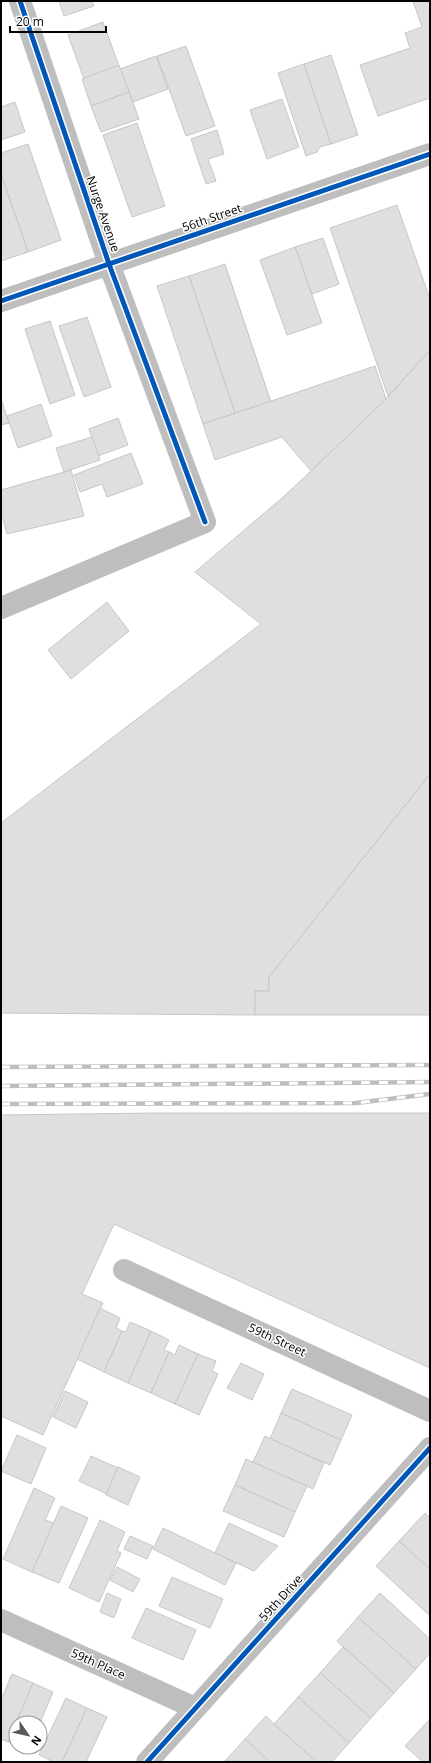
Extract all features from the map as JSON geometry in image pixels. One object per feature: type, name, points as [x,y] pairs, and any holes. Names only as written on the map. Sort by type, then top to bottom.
[{"type":"street","name":"Nurge Avenue","points":[[1,608],[204,522],[109,264],[20,1]]},
{"type":"street","name":"56th Street","points":[[1,301],[430,154]]},
{"type":"street","name":"59th Street","points":[[124,1270],[430,1411]]},
{"type":"street","name":"59th Drive","points":[[147,1762],[427,1457]]},
{"type":"street","name":"59th Place","points":[[1,1620],[195,1708]]},
{"type":"building","points":[[59,1],[92,1],[94,6],[64,16]]},
{"type":"building","points":[[413,1],[430,1],[430,98],[378,116],[360,65],[410,48],[405,33],[422,27]]},
{"type":"building","points":[[103,22],[119,66],[84,79],[68,35]]},
{"type":"building","points":[[186,46],[215,126],[186,136],[157,56]]},
{"type":"building","points":[[331,55],[358,135],[331,144],[304,64]]},
{"type":"building","points":[[156,56],[168,89],[133,102],[120,69]]},
{"type":"building","points":[[304,64],[331,144],[320,147],[317,152],[306,156],[278,73]]},
{"type":"building","points":[[119,65],[129,92],[91,106],[82,79]]},
{"type":"building","points":[[129,92],[139,119],[101,132],[91,106]]},
{"type":"building","points":[[282,99],[299,147],[267,159],[250,110]]},
{"type":"building","points":[[15,102],[25,132],[1,140],[1,107]]},
{"type":"building","points":[[137,123],[165,206],[132,217],[103,135]]},
{"type":"building","points":[[217,130],[224,154],[208,159],[216,181],[206,184],[191,139]]},
{"type":"building","points":[[28,144],[61,240],[28,252],[1,174],[1,153]]},
{"type":"building","points":[[1,174],[28,252],[1,261]]},
{"type":"building","points":[[397,205],[430,299],[430,350],[388,396],[330,228]]},
{"type":"building","points":[[323,238],[339,284],[312,294],[295,247]]},
{"type":"building","points":[[295,247],[322,323],[287,335],[260,260]]},
{"type":"building","points":[[225,264],[271,402],[235,413],[189,276]]},
{"type":"building","points":[[189,276],[235,413],[203,424],[157,286]]},
{"type":"building","points":[[87,317],[111,387],[84,397],[59,326]]},
{"type":"building","points":[[50,321],[75,395],[50,404],[25,329]]},
{"type":"building","points":[[430,350],[430,774],[269,977],[269,991],[255,991],[255,1015],[1,1013],[1,823],[261,624],[195,572],[282,498],[311,471],[386,399]]},
{"type":"building","points":[[375,366],[386,399],[311,471],[282,437],[215,460],[203,424]]},
{"type":"building","points":[[1,399],[9,423],[1,425]]},
{"type":"building","points":[[41,404],[52,436],[18,448],[7,416]]},
{"type":"building","points":[[118,418],[128,445],[98,456],[89,429]]},
{"type":"building","points":[[92,437],[100,460],[64,472],[56,448]]},
{"type":"building","points":[[131,453],[143,484],[107,497],[102,484],[80,492],[74,475]]},
{"type":"building","points":[[71,470],[84,516],[7,534],[1,511],[1,490]]},
{"type":"building","points":[[107,602],[129,631],[71,679],[48,650]]},
{"type":"building","points":[[430,774],[430,1015],[255,1015],[255,991],[269,991],[269,977]]},
{"type":"building","points":[[156,1113],[430,1113],[430,1368],[114,1224],[82,1294],[103,1303],[43,1435],[1,1416],[1,1115]]},
{"type":"building","points":[[100,1308],[120,1318],[116,1328],[122,1331],[104,1372],[77,1359]]},
{"type":"building","points":[[130,1322],[151,1331],[128,1383],[104,1372],[122,1331],[126,1332]]},
{"type":"building","points":[[151,1331],[169,1340],[164,1350],[169,1352],[151,1393],[128,1383]]},
{"type":"building","points":[[179,1345],[198,1354],[175,1404],[151,1393],[169,1352],[175,1355]]},
{"type":"building","points":[[198,1354],[216,1361],[212,1371],[218,1374],[199,1415],[175,1404]]},
{"type":"building","points":[[241,1363],[264,1374],[252,1400],[227,1388]]},
{"type":"building","points":[[292,1389],[352,1415],[341,1440],[281,1413]]},
{"type":"building","points":[[65,1391],[88,1402],[76,1428],[53,1417]]},
{"type":"building","points":[[281,1413],[341,1440],[330,1465],[270,1439]]},
{"type":"building","points":[[17,1435],[46,1448],[31,1484],[1,1471]]},
{"type":"building","points":[[265,1436],[324,1463],[313,1489],[253,1462]]},
{"type":"building","points":[[91,1456],[118,1468],[107,1494],[79,1481]]},
{"type":"building","points":[[246,1459],[307,1486],[295,1512],[235,1485]]},
{"type":"building","points":[[118,1467],[140,1477],[128,1505],[106,1495]]},
{"type":"building","points":[[235,1485],[295,1512],[284,1537],[223,1511]]},
{"type":"building","points":[[34,1488],[55,1498],[45,1520],[54,1523],[32,1572],[3,1559]]},
{"type":"building","points":[[61,1506],[88,1518],[59,1583],[32,1572]]},
{"type":"building","points":[[425,1513],[430,1518],[430,1569],[399,1541]]},
{"type":"building","points":[[100,1520],[125,1532],[117,1551],[121,1553],[99,1602],[69,1588]]},
{"type":"building","points":[[229,1523],[278,1546],[254,1571],[215,1553]]},
{"type":"building","points":[[163,1528],[236,1563],[225,1585],[153,1549]]},
{"type":"building","points":[[130,1536],[153,1546],[147,1559],[124,1549]]},
{"type":"building","points":[[399,1541],[430,1569],[430,1616],[376,1566]]},
{"type":"building","points":[[117,1567],[140,1579],[133,1592],[110,1580]]},
{"type":"building","points":[[172,1577],[223,1599],[210,1628],[159,1606]]},
{"type":"building","points":[[107,1593],[121,1599],[114,1618],[100,1612]]},
{"type":"building","points":[[380,1593],[430,1639],[430,1653],[416,1669],[358,1617]]},
{"type":"building","points":[[146,1608],[196,1630],[183,1660],[132,1638]]},
{"type":"building","points":[[358,1617],[416,1669],[394,1693],[337,1641]]},
{"type":"building","points":[[343,1647],[394,1693],[371,1718],[320,1673]]},
{"type":"building","points":[[320,1673],[371,1718],[349,1743],[298,1697]]},
{"type":"building","points":[[12,1674],[33,1683],[19,1715],[8,1715],[8,1742],[1,1739],[1,1700]]},
{"type":"building","points":[[33,1683],[53,1692],[43,1715],[19,1715]]},
{"type":"building","points":[[298,1697],[349,1743],[332,1762],[317,1762],[274,1724]]},
{"type":"building","points":[[66,1698],[87,1708],[62,1762],[54,1762],[39,1755],[48,1755],[48,1736]]},
{"type":"building","points":[[87,1708],[107,1717],[86,1762],[62,1762]]},
{"type":"building","points":[[266,1716],[317,1762],[270,1762],[245,1739]]},
{"type":"building","points":[[430,1719],[430,1737],[427,1740],[430,1743],[430,1759],[427,1762],[423,1762],[405,1746]]},
{"type":"building","points":[[245,1739],[270,1762],[225,1761]]},
{"type":"railway","points":[[1,1067],[430,1065]]},
{"type":"railway","points":[[1,1086],[430,1082]]},
{"type":"railway","points":[[1,1104],[356,1103],[430,1094]]},
{"type":"cycle path","points":[[20,1],[109,264],[205,522]]},
{"type":"cycle path","points":[[1,301],[430,154]]},
{"type":"cycle path","points":[[147,1762],[430,1448]]}]
